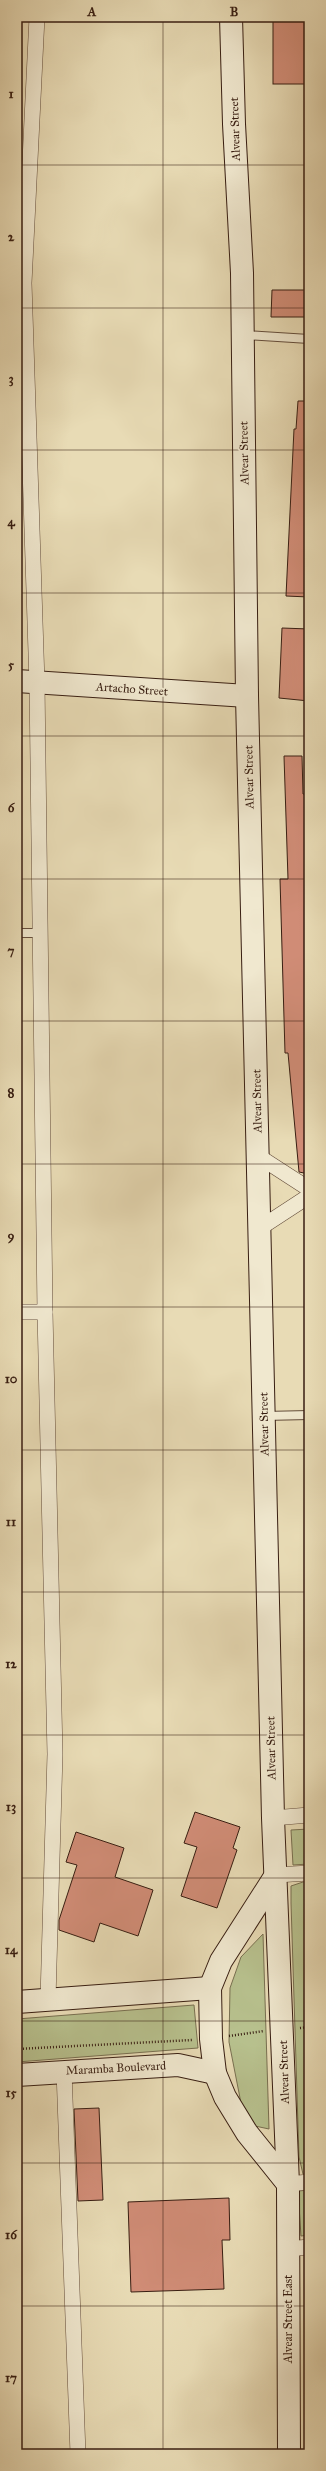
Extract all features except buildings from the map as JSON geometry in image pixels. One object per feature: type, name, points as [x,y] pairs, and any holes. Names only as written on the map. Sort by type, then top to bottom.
[{"type":"street","points":[[37,17],[24,283],[27,682],[39,933],[45,1312],[55,1754],[48,1999]]},
{"type":"street","name":"Alvear Street","points":[[232,17],[242,335],[247,696],[273,1818],[298,2183]]},
{"type":"street","name":"Artacho Street","points":[[27,682],[247,696]]},
{"type":"street","points":[[258,1156],[309,1189]]},
{"type":"street","points":[[260,1228],[309,1196]]},
{"type":"street","points":[[17,1312],[45,1312]]},
{"type":"street","points":[[273,1818],[309,1815]]},
{"type":"street","points":[[298,2183],[247,2133],[225,2096],[214,2073],[211,2039],[210,1988],[221,1961],[276,1876],[309,1873]]},
{"type":"street","points":[[17,2002],[210,1988]]},
{"type":"street","name":"Maramba Boulevard","points":[[17,2075],[178,2065],[214,2073]]},
{"type":"street","points":[[64,2071],[78,2454]]},
{"type":"street","name":"Alvear Street East","points":[[289,2454],[298,2248],[298,2183]]},
{"type":"lane","points":[[242,335],[309,339]]},
{"type":"lane","points":[[17,933],[39,933]]},
{"type":"lane","points":[[264,1416],[309,1415]]},
{"type":"path","points":[[298,2028],[309,2027]]},
{"type":"path","points":[[17,2049],[211,2039],[269,2031]]},
{"type":"green space","points":[[309,1829],[309,1864],[293,1865],[291,1830]]},
{"type":"green space","points":[[303,1882],[309,1882],[309,2173],[303,2174],[299,2157],[291,1886]]},
{"type":"green space","points":[[263,1934],[269,2129],[255,2126],[241,2103],[229,2042],[230,1988],[241,1957]]},
{"type":"green space","points":[[194,2005],[198,2048],[17,2062],[17,2019]]},
{"type":"green space","points":[[309,2190],[309,2235],[301,2236],[298,2191]]}]
